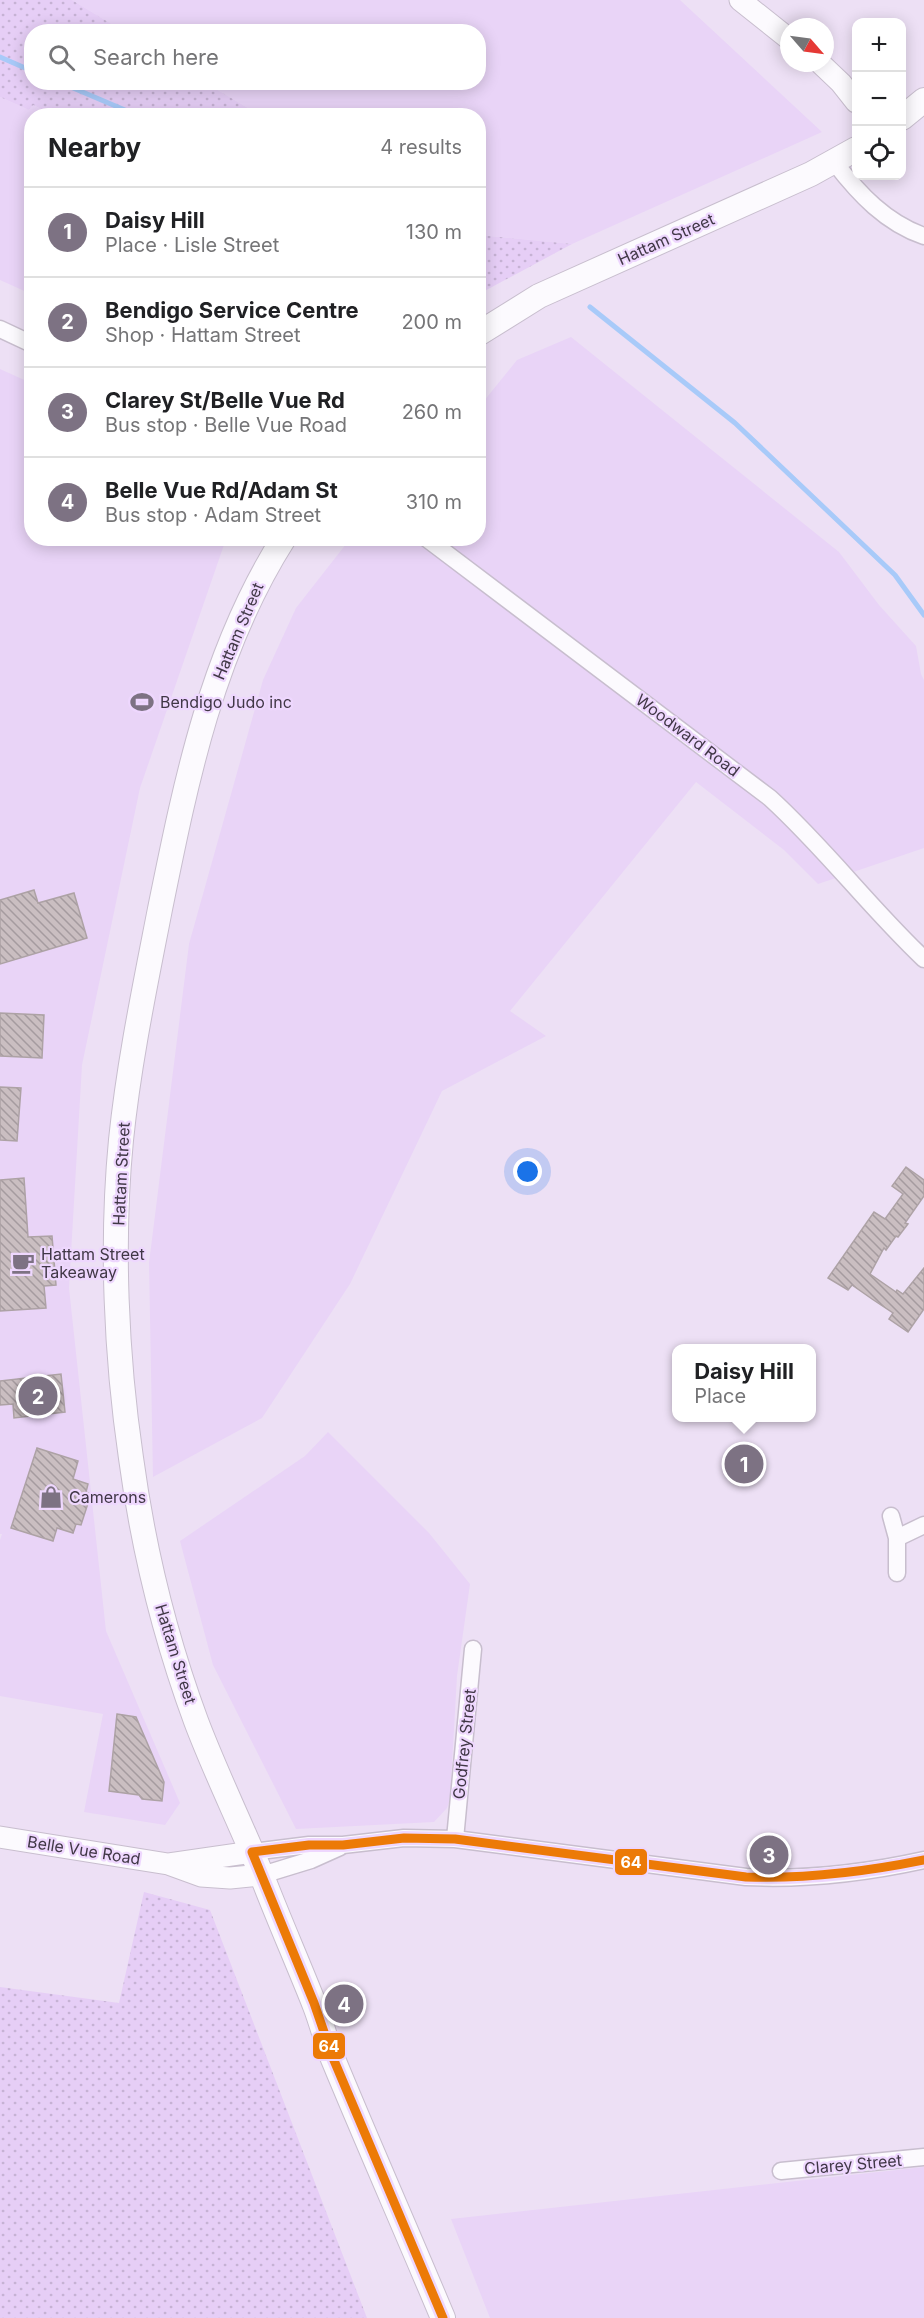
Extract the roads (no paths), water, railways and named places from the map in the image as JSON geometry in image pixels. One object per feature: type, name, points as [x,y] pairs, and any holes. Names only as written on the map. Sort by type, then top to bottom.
[{"type":"main road","points":[[906,115],[924,100]]},
{"type":"main road","name":"Hattam Street","points":[[486,329],[539,296],[834,163],[852,152]]},
{"type":"main road","name":"Hattam Street","points":[[279,546],[233,634],[198,738],[171,857],[129,1079],[121,1144],[117,1255],[121,1364],[130,1456],[147,1552],[195,1717],[314,2003],[333,2058],[443,2318]]},
{"type":"street","points":[[740,0],[780,32]]},
{"type":"street","points":[[829,72],[852,97]]},
{"type":"street","points":[[834,163],[853,187],[882,213],[899,225],[924,236]]},
{"type":"street","points":[[0,329],[24,340]]},
{"type":"street","name":"Woodward Road","points":[[437,546],[770,798],[801,826],[896,932],[924,959]]},
{"type":"street","points":[[891,1516],[897,1538],[897,1573]]},
{"type":"street","points":[[897,1538],[924,1525]]},
{"type":"street","name":"Godfrey Street","points":[[455,1839],[473,1649]]},
{"type":"street","name":"Belle Vue Road","points":[[0,1837],[168,1864],[201,1876],[230,1878],[262,1875],[311,1860],[343,1845]]},
{"type":"street","name":"Belle Vue Road","points":[[168,1864],[309,1845],[343,1845],[404,1838],[455,1839],[746,1877],[813,1878],[924,1860]]},
{"type":"street","name":"Clarey Street","points":[[781,2171],[924,2157]]},
{"type":"waterway","points":[[0,57],[24,68]]},
{"type":"waterway","points":[[78,90],[120,108]]},
{"type":"waterway","points":[[590,307],[735,423],[895,575],[924,615]]},
{"type":"place","name":"Bendigo Judo inc","points":[[142,702]]},
{"type":"place","name":"Hattam Street Takeaway","points":[[23,1263]]},
{"type":"place","name":"Bendigo Service Centre","points":[[38,1396]]},
{"type":"place","name":"Daisy Hill","points":[[744,1464]]},
{"type":"place","name":"Camerons","points":[[51,1497]]},
{"type":"place","name":"Clarey St/Belle Vue Rd","points":[[769,1855]]},
{"type":"place","name":"Belle Vue Rd/Adam St","points":[[344,2004]]}]
